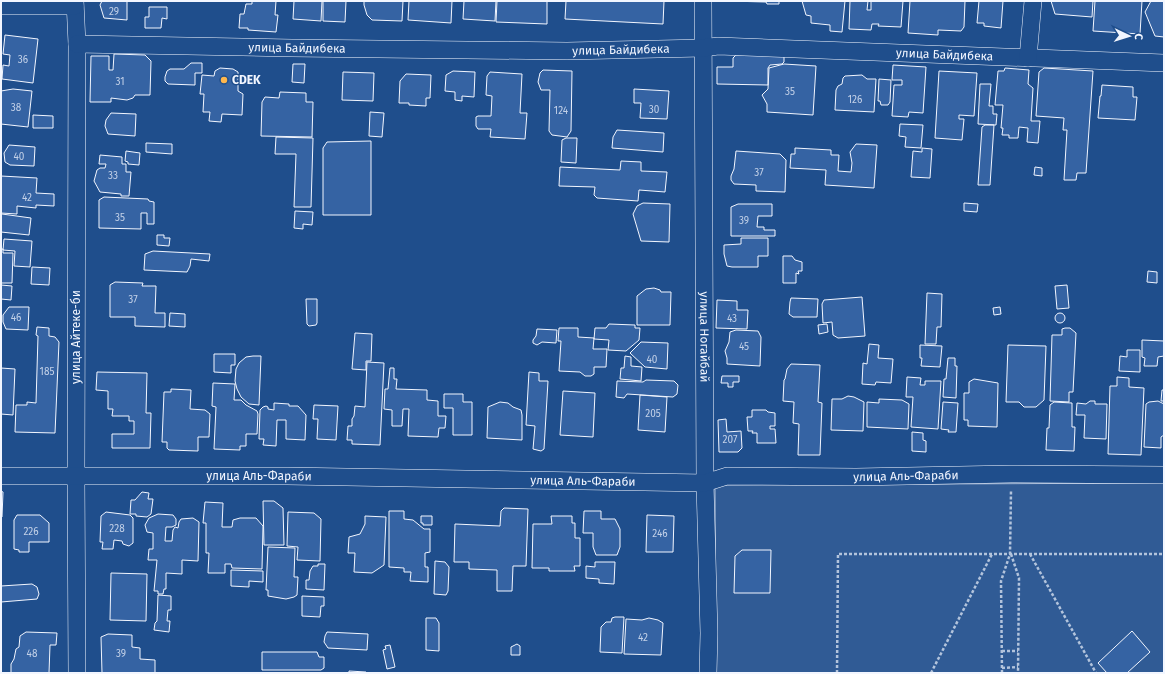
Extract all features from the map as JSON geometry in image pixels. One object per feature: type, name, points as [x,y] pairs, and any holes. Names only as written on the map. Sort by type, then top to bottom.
[{"type":"street","name":"улица Ногайбай","points":[[703,1],[705,483],[709,633],[708,673]]},
{"type":"street","points":[[1028,58],[1033,1]]},
{"type":"street","points":[[1,6],[75,4]]},
{"type":"street","name":"улица Айтеке-би","points":[[75,4],[77,44],[77,673]]},
{"type":"street","name":"улица Байдибека","points":[[77,44],[567,51],[703,48],[718,46],[1164,63]]},
{"type":"street","name":"улица Аль-Фараби","points":[[1,476],[287,476],[705,483],[727,476],[856,477],[1011,474],[1164,475]]},
{"type":"path","points":[[1002,673],[1002,581],[1010,554],[1011,474]]},
{"type":"path","points":[[837,673],[838,554],[1164,554]]},
{"type":"path","points":[[931,673],[992,554]]},
{"type":"path","points":[[1010,554],[1019,578],[1018,673]]},
{"type":"path","points":[[1030,554],[1096,673]]},
{"type":"path","points":[[1002,651],[1018,651]]},
{"type":"path","points":[[1002,668],[1018,667]]},
{"type":"shaded area","points":[[1164,483],[1164,673],[716,673],[715,485]]},
{"type":"building","points":[[102,1],[127,1],[127,20],[104,18],[100,5]]},
{"type":"building","points":[[252,1],[276,1],[275,15],[278,15],[276,32],[239,28],[240,14],[244,14],[246,4],[252,4]]},
{"type":"building","points":[[294,1],[322,1],[321,21],[293,19]]},
{"type":"building","points":[[323,1],[346,1],[345,22],[323,21]]},
{"type":"building","points":[[364,1],[403,1],[402,21],[372,20],[367,15]]},
{"type":"building","points":[[409,1],[452,1],[451,23],[408,20]]},
{"type":"building","points":[[464,1],[496,1],[495,21],[463,19]]},
{"type":"building","points":[[497,1],[547,1],[547,24],[496,22]]},
{"type":"building","points":[[566,1],[664,1],[663,24],[565,19]]},
{"type":"building","points":[[728,1],[779,1],[779,4],[767,4],[766,2]]},
{"type":"building","points":[[802,1],[845,1],[842,32],[830,31],[830,25],[811,23],[811,16],[806,15]]},
{"type":"building","points":[[850,1],[868,1],[867,10],[871,10],[871,1],[903,1],[901,27],[878,26],[879,24],[872,24],[871,30],[849,29]]},
{"type":"building","points":[[910,1],[965,1],[964,27],[961,31],[938,30],[938,35],[908,33]]},
{"type":"building","points":[[979,1],[1003,1],[1001,28],[984,26],[984,23],[977,23]]},
{"type":"building","points":[[1051,1],[1093,1],[1092,17],[1055,14]]},
{"type":"building","points":[[1095,1],[1142,1],[1140,34],[1093,31]]},
{"type":"building","points":[[1151,1],[1164,1],[1164,37],[1155,36],[1145,12]]},
{"type":"building","points":[[149,7],[167,7],[167,19],[162,18],[161,28],[145,28],[145,17],[149,17]]},
{"type":"building","points":[[5,35],[38,39],[33,83],[2,79],[3,65],[9,66],[10,55],[3,54]]},
{"type":"building","points":[[114,54],[145,55],[151,61],[150,95],[135,95],[133,98],[127,100],[111,98],[111,102],[90,102],[91,56],[109,56],[109,70],[113,70]]},
{"type":"building","points":[[736,55],[784,55],[784,62],[782,64],[770,65],[768,68],[768,85],[717,84],[717,67],[733,67],[733,58]]},
{"type":"building","points":[[191,63],[202,63],[202,73],[195,73],[195,85],[168,84],[165,81],[167,71],[170,69],[184,69]]},
{"type":"building","points":[[293,64],[305,64],[304,83],[292,82]]},
{"type":"building","points":[[784,64],[816,66],[813,115],[767,112],[767,104],[762,95],[768,89],[769,68]]},
{"type":"building","points":[[893,65],[926,67],[923,113],[909,112],[908,117],[892,116],[894,85],[902,85],[902,80],[892,80]]},
{"type":"building","points":[[220,68],[233,69],[238,72],[238,91],[243,94],[242,115],[222,114],[221,122],[209,121],[210,112],[203,112],[204,94],[200,94],[202,75],[214,76],[215,71]]},
{"type":"building","points":[[1005,68],[1029,70],[1028,84],[1033,88],[1031,121],[1040,121],[1038,143],[1027,142],[1028,128],[1019,127],[1018,138],[1009,138],[1009,135],[1002,135],[1003,128],[1001,128],[1003,105],[995,105],[998,71],[1004,71]]},
{"type":"building","points":[[1044,68],[1093,71],[1086,173],[1077,173],[1076,180],[1064,180],[1067,130],[1063,130],[1064,118],[1036,116],[1039,72]]},
{"type":"building","points":[[543,70],[572,71],[571,131],[567,137],[552,135],[549,131],[550,90],[541,90],[538,82],[540,73]]},
{"type":"building","points":[[453,71],[475,72],[474,97],[462,96],[462,101],[455,100],[455,92],[445,91],[446,75]]},
{"type":"building","points":[[939,71],[977,73],[974,116],[959,115],[959,119],[964,119],[962,140],[935,138]]},
{"type":"building","points":[[343,72],[374,73],[373,101],[342,100]]},
{"type":"building","points":[[490,72],[522,74],[520,113],[527,113],[525,139],[490,137],[491,129],[478,129],[476,126],[476,117],[491,116],[492,96],[486,95],[487,76]]},
{"type":"building","points":[[406,74],[431,75],[430,98],[426,98],[426,106],[399,103],[400,81]]},
{"type":"building","points":[[862,75],[867,79],[876,79],[874,112],[835,110],[836,90],[838,86],[842,84],[843,78],[845,76]]},
{"type":"building","points":[[879,79],[891,80],[890,102],[888,105],[881,105],[880,101],[878,101]]},
{"type":"building","points":[[980,84],[991,84],[989,106],[993,106],[993,114],[997,114],[996,125],[978,124]]},
{"type":"building","points":[[1102,85],[1133,87],[1133,97],[1137,97],[1135,120],[1098,118]]},
{"type":"building","points":[[13,89],[32,91],[28,127],[1,124],[1,91]]},
{"type":"building","points":[[634,89],[669,91],[667,119],[640,118],[641,103],[634,103]]},
{"type":"building","points":[[280,92],[306,93],[306,102],[313,102],[312,137],[261,136],[262,102],[265,97],[279,98]]},
{"type":"building","points":[[370,112],[384,113],[382,137],[369,136]]},
{"type":"building","points":[[111,113],[136,114],[135,136],[108,134],[105,126],[106,120]]},
{"type":"building","points":[[33,115],[53,116],[53,128],[33,128]]},
{"type":"building","points":[[900,124],[923,125],[921,148],[905,147],[906,137],[899,136]]},
{"type":"building","points":[[985,125],[994,125],[990,185],[978,185],[982,127]]},
{"type":"building","points":[[617,130],[664,133],[663,152],[612,148],[613,137]]},
{"type":"building","points":[[276,137],[313,138],[311,207],[294,207],[296,154],[275,154]]},
{"type":"building","points":[[566,138],[577,138],[576,163],[561,162],[562,140]]},
{"type":"building","points":[[371,141],[371,215],[323,215],[323,148],[327,142]]},
{"type":"building","points":[[146,143],[172,144],[172,154],[146,152]]},
{"type":"building","points":[[856,144],[877,145],[874,188],[825,185],[826,170],[790,168],[791,154],[795,154],[795,148],[831,150],[831,155],[839,155],[838,171],[851,172],[852,163],[850,152]]},
{"type":"building","points":[[9,145],[35,147],[34,166],[10,165],[5,162],[4,153]]},
{"type":"building","points":[[922,148],[932,149],[930,178],[911,177],[913,151],[922,152]]},
{"type":"building","points":[[126,151],[140,153],[139,165],[128,164],[128,162],[125,161]]},
{"type":"building","points":[[736,151],[780,154],[786,160],[785,192],[756,191],[756,185],[734,184],[731,180],[731,176],[734,169]]},
{"type":"building","points":[[100,155],[122,157],[122,164],[126,164],[126,172],[131,172],[129,196],[100,192],[94,181],[97,170],[100,168],[105,168],[106,164],[99,164]]},
{"type":"building","points":[[621,161],[641,162],[641,171],[667,172],[665,192],[639,190],[638,201],[597,198],[594,195],[595,187],[559,186],[560,167],[620,170]]},
{"type":"building","points":[[1035,167],[1042,168],[1042,176],[1034,175]]},
{"type":"building","points":[[1,176],[37,178],[36,193],[54,194],[54,206],[36,205],[36,208],[17,206],[17,214],[1,213]]},
{"type":"building","points":[[104,197],[148,199],[149,201],[154,202],[154,224],[147,224],[147,213],[141,213],[141,229],[99,228],[99,200]]},
{"type":"building","points":[[643,203],[670,204],[669,242],[641,241],[633,214],[637,206]]},
{"type":"building","points":[[964,203],[978,204],[977,212],[964,211]]},
{"type":"building","points":[[738,204],[772,204],[772,216],[758,216],[757,227],[764,227],[764,230],[775,230],[775,236],[731,236],[731,207]]},
{"type":"building","points":[[295,211],[313,212],[312,225],[303,224],[303,229],[294,228]]},
{"type":"building","points":[[2,214],[31,218],[29,235],[1,232]]},
{"type":"building","points":[[157,235],[164,235],[164,238],[170,238],[169,246],[157,245]]},
{"type":"building","points":[[741,238],[768,238],[768,256],[758,256],[758,267],[727,266],[724,254],[724,245],[741,244]]},
{"type":"building","points":[[4,239],[32,241],[30,267],[14,266],[15,251],[3,250]]},
{"type":"building","points":[[1,249],[3,249],[3,253],[13,253],[12,283],[1,283]]},
{"type":"building","points":[[153,251],[210,254],[209,261],[191,259],[187,272],[144,270],[145,254]]},
{"type":"building","points":[[783,256],[792,256],[795,260],[802,262],[802,271],[798,271],[799,274],[796,273],[796,283],[783,283]]},
{"type":"building","points":[[32,267],[50,268],[49,285],[31,284]]},
{"type":"building","points":[[1148,271],[1157,272],[1157,283],[1147,282]]},
{"type":"building","points":[[115,282],[143,283],[142,286],[156,286],[155,313],[165,313],[165,327],[135,326],[135,317],[110,317],[110,285]]},
{"type":"building","points":[[1,285],[12,286],[11,300],[1,299]]},
{"type":"building","points":[[1067,285],[1069,308],[1057,309],[1055,286]]},
{"type":"building","points":[[654,288],[660,290],[661,292],[671,292],[670,325],[637,325],[637,296],[646,289]]},
{"type":"building","points":[[927,293],[942,294],[941,327],[937,327],[936,344],[925,344]]},
{"type":"building","points":[[862,297],[865,336],[838,338],[833,335],[832,322],[823,323],[822,304],[824,300]]},
{"type":"building","points":[[791,298],[818,299],[817,317],[793,317],[789,314]]},
{"type":"building","points":[[306,299],[317,299],[316,325],[309,326],[307,324]]},
{"type":"building","points":[[717,300],[737,301],[737,310],[748,310],[747,329],[716,328]]},
{"type":"building","points":[[9,307],[29,307],[28,330],[6,329],[3,322],[3,315]]},
{"type":"building","points":[[1000,307],[1001,314],[994,315],[993,308]]},
{"type":"building","points":[[170,313],[185,314],[185,327],[169,326]]},
{"type":"building","points":[[1060,313],[1065,318],[1060,323],[1055,318]]},
{"type":"building","points":[[609,324],[635,325],[635,328],[640,328],[639,340],[626,351],[608,350],[609,340],[594,339],[595,328],[606,328]]},
{"type":"building","points":[[827,324],[828,332],[819,334],[818,325]]},
{"type":"building","points":[[37,327],[49,328],[49,336],[55,337],[59,342],[55,433],[15,432],[16,405],[27,405],[27,402],[36,403]]},
{"type":"building","points":[[559,328],[578,328],[578,337],[594,338],[593,349],[607,349],[606,367],[594,367],[594,374],[591,376],[585,376],[580,372],[559,371],[561,341],[558,341]]},
{"type":"building","points":[[1070,328],[1076,333],[1073,392],[1069,392],[1069,402],[1050,401],[1052,335],[1062,335],[1062,329]]},
{"type":"building","points":[[537,329],[557,330],[556,343],[542,342],[537,345],[533,343]]},
{"type":"building","points":[[736,330],[758,331],[761,337],[760,366],[727,364],[725,351],[729,342],[730,332]]},
{"type":"building","points":[[355,333],[372,334],[371,361],[366,361],[366,370],[352,369]]},
{"type":"building","points":[[1142,340],[1164,341],[1164,356],[1158,357],[1157,366],[1144,366],[1145,358],[1142,357]]},
{"type":"building","points":[[641,342],[668,343],[667,369],[645,367],[630,353]]},
{"type":"building","points":[[869,344],[879,345],[878,358],[893,359],[891,383],[876,382],[875,385],[862,384],[863,363],[867,364]]},
{"type":"building","points":[[920,345],[942,346],[940,367],[921,366],[922,358],[920,358]]},
{"type":"building","points":[[1008,345],[1046,346],[1044,400],[1036,407],[1024,407],[1019,402],[1006,402]]},
{"type":"building","points":[[1127,350],[1140,350],[1140,372],[1119,371],[1120,356],[1127,357]]},
{"type":"building","points":[[214,354],[235,354],[235,365],[231,365],[231,373],[214,372]]},
{"type":"building","points":[[261,356],[259,405],[249,404],[241,397],[235,381],[236,369],[239,363],[246,357]]},
{"type":"building","points":[[625,356],[631,357],[631,366],[642,367],[641,381],[620,379],[621,368],[624,368]]},
{"type":"building","points":[[948,358],[955,358],[955,366],[957,366],[956,398],[943,397],[944,379],[946,379]]},
{"type":"building","points":[[367,362],[384,363],[380,445],[352,444],[352,440],[347,440],[348,426],[352,426],[355,406],[365,407]]},
{"type":"building","points":[[791,364],[820,365],[818,402],[822,403],[820,455],[798,455],[799,424],[793,423],[794,402],[783,401],[784,380],[787,369]]},
{"type":"building","points":[[1,368],[15,369],[13,415],[1,414]]},
{"type":"building","points":[[390,368],[394,368],[394,379],[397,379],[396,389],[427,390],[427,400],[438,401],[438,416],[446,416],[445,428],[439,428],[438,437],[408,436],[409,409],[403,409],[402,426],[392,426],[392,410],[384,409],[385,389],[388,389]]},
{"type":"building","points":[[97,372],[147,373],[146,413],[151,413],[150,448],[112,448],[112,434],[134,434],[134,421],[129,421],[129,416],[112,416],[113,409],[108,409],[108,391],[96,390]]},
{"type":"building","points":[[529,372],[539,373],[539,381],[548,381],[544,449],[541,451],[533,449],[535,426],[526,425]]},
{"type":"building","points":[[722,376],[739,376],[739,382],[733,382],[733,387],[728,387],[728,383],[721,383]]},
{"type":"building","points":[[907,377],[921,378],[920,385],[925,385],[925,381],[941,381],[938,429],[911,427],[913,397],[906,397]]},
{"type":"building","points":[[1117,377],[1129,378],[1129,387],[1144,388],[1141,455],[1108,454],[1110,386],[1117,386]]},
{"type":"building","points":[[974,379],[998,383],[997,427],[968,426],[968,420],[964,420],[964,393],[969,393],[969,382]]},
{"type":"building","points":[[646,380],[674,381],[678,385],[677,394],[673,397],[627,394],[624,398],[616,397],[617,381],[643,382]]},
{"type":"building","points":[[213,383],[235,384],[234,400],[241,400],[246,405],[257,411],[257,434],[246,434],[246,446],[240,446],[240,450],[214,449],[216,407],[212,406]]},
{"type":"building","points":[[171,389],[191,390],[190,409],[205,410],[210,414],[209,437],[198,437],[198,451],[169,450],[167,448],[167,442],[162,442],[164,392],[171,392]]},
{"type":"building","points":[[1162,390],[1164,390],[1164,401],[1161,401]]},
{"type":"building","points":[[563,391],[595,393],[593,437],[560,435]]},
{"type":"building","points":[[444,394],[463,394],[463,402],[472,402],[472,435],[453,435],[453,408],[444,408]]},
{"type":"building","points":[[640,395],[667,397],[665,432],[638,430]]},
{"type":"building","points":[[848,396],[864,402],[863,431],[831,430],[832,399],[842,399]]},
{"type":"building","points":[[879,399],[902,400],[909,404],[908,429],[867,427],[867,402],[879,403]]},
{"type":"building","points":[[1090,401],[1095,401],[1095,404],[1107,404],[1106,439],[1084,438],[1085,415],[1076,415],[1077,403],[1086,404]]},
{"type":"building","points":[[1158,401],[1164,404],[1164,435],[1161,437],[1161,448],[1144,447],[1146,404],[1149,402]]},
{"type":"building","points":[[500,402],[508,403],[521,410],[522,440],[487,438],[488,407]]},
{"type":"building","points":[[943,402],[958,403],[956,432],[948,432],[949,430],[941,429]]},
{"type":"building","points":[[1054,402],[1072,403],[1072,427],[1075,427],[1074,451],[1046,450],[1050,405]]},
{"type":"building","points":[[274,403],[298,406],[306,415],[305,440],[286,439],[286,420],[277,420],[276,446],[263,445],[264,439],[259,439],[260,410],[266,406],[268,409],[274,410]]},
{"type":"building","points":[[314,405],[338,406],[336,440],[317,439],[318,419],[313,419]]},
{"type":"building","points":[[752,410],[766,410],[768,412],[775,413],[775,426],[770,426],[770,429],[775,429],[776,443],[757,443],[757,433],[748,431],[747,417],[752,417]]},
{"type":"building","points":[[726,419],[727,432],[741,431],[742,448],[738,452],[719,452],[718,420]]},
{"type":"building","points":[[912,432],[923,433],[923,440],[926,441],[926,452],[912,451]]},
{"type":"building","points":[[1,491],[3,492],[2,517],[1,517]]},
{"type":"building","points":[[142,492],[149,493],[148,499],[153,499],[151,514],[147,517],[130,514],[131,500],[135,500]]},
{"type":"building","points":[[263,501],[274,501],[283,508],[284,545],[264,545]]},
{"type":"building","points":[[205,502],[223,503],[222,527],[232,527],[233,520],[240,518],[256,518],[263,526],[262,569],[232,568],[231,564],[225,564],[225,573],[208,573],[209,553],[206,553],[206,523],[203,523]]},
{"type":"building","points":[[504,508],[528,509],[526,566],[513,566],[512,591],[497,591],[497,570],[469,569],[469,562],[454,562],[455,524],[500,526],[501,511]]},
{"type":"building","points":[[389,511],[404,511],[404,519],[413,520],[424,529],[430,529],[430,552],[425,553],[425,567],[428,567],[428,582],[410,581],[411,572],[404,572],[404,568],[389,567]]},
{"type":"building","points":[[584,511],[601,511],[601,519],[615,519],[620,529],[620,547],[617,555],[596,555],[593,547],[593,533],[583,533]]},
{"type":"building","points":[[106,512],[130,515],[133,518],[133,543],[129,546],[123,544],[122,541],[114,540],[113,549],[102,549],[103,542],[100,542],[101,516]]},
{"type":"building","points":[[288,512],[314,513],[321,519],[320,561],[297,560],[298,547],[287,546]]},
{"type":"building","points":[[158,514],[173,515],[176,519],[176,525],[166,527],[165,541],[172,541],[173,530],[175,527],[178,528],[181,519],[193,518],[199,522],[198,561],[182,560],[182,574],[166,573],[166,589],[164,589],[163,594],[158,594],[158,591],[154,591],[157,560],[148,560],[149,549],[153,549],[153,533],[147,532],[145,525],[149,518]]},
{"type":"building","points":[[17,515],[40,515],[49,523],[49,542],[29,542],[29,552],[19,552],[19,550],[14,549],[14,520]]},
{"type":"building","points":[[647,515],[674,516],[673,552],[646,552]]},
{"type":"building","points":[[365,516],[386,517],[384,565],[372,573],[354,572],[355,553],[348,553],[349,537],[360,534],[365,524]]},
{"type":"building","points":[[421,516],[432,516],[432,525],[423,525],[423,523],[421,523]]},
{"type":"building","points":[[551,516],[572,516],[572,523],[575,523],[575,538],[580,538],[580,566],[574,566],[575,571],[549,571],[549,568],[532,568],[533,524],[552,524]]},
{"type":"building","points":[[268,547],[295,548],[294,577],[298,577],[297,595],[294,597],[286,599],[268,596],[268,590],[266,590]]},
{"type":"building","points":[[742,550],[771,550],[770,593],[734,593],[735,556]]},
{"type":"building","points":[[435,561],[445,562],[449,567],[448,591],[446,595],[434,594]]},
{"type":"building","points":[[595,562],[615,562],[614,584],[599,583],[599,579],[586,578],[586,566],[595,567]]},
{"type":"building","points":[[318,564],[325,564],[324,590],[306,589],[306,580],[309,580],[310,571],[313,566],[318,566]]},
{"type":"building","points":[[231,570],[263,571],[263,582],[249,581],[249,587],[231,586]]},
{"type":"building","points":[[111,573],[147,574],[146,621],[110,620]]},
{"type":"building","points":[[32,584],[37,587],[39,594],[37,599],[1,602],[1,586]]},
{"type":"building","points":[[158,595],[171,596],[171,610],[168,610],[167,621],[170,621],[169,632],[154,630],[155,623],[157,621]]},
{"type":"building","points":[[302,596],[324,597],[324,606],[321,606],[320,617],[302,616]]},
{"type":"building","points":[[624,617],[622,653],[600,652],[601,627],[606,622],[611,622],[612,618]]},
{"type":"building","points":[[426,618],[436,618],[439,623],[439,651],[426,650]]},
{"type":"building","points":[[649,618],[663,623],[661,655],[624,654],[626,619],[642,620]]},
{"type":"building","points":[[1132,631],[1150,652],[1127,673],[1107,673],[1098,663]]},
{"type":"building","points":[[26,632],[57,633],[56,645],[50,645],[49,673],[11,673],[11,664],[14,659],[16,649],[19,647],[20,636]]},
{"type":"building","points":[[327,632],[368,634],[367,650],[328,648],[324,642]]},
{"type":"building","points":[[108,634],[132,635],[132,647],[140,648],[140,659],[155,660],[155,673],[102,673],[101,637]]},
{"type":"building","points":[[517,644],[520,646],[520,655],[511,655],[511,647]]},
{"type":"building","points":[[390,645],[395,667],[387,669],[383,650],[386,649],[385,646]]},
{"type":"building","points":[[262,652],[317,652],[319,657],[324,657],[324,668],[321,670],[262,670]]},
{"type":"building","points":[[349,671],[366,672],[366,673],[349,673]]},
{"type":"place","name":"CDEK","points":[[224,80]]}]
